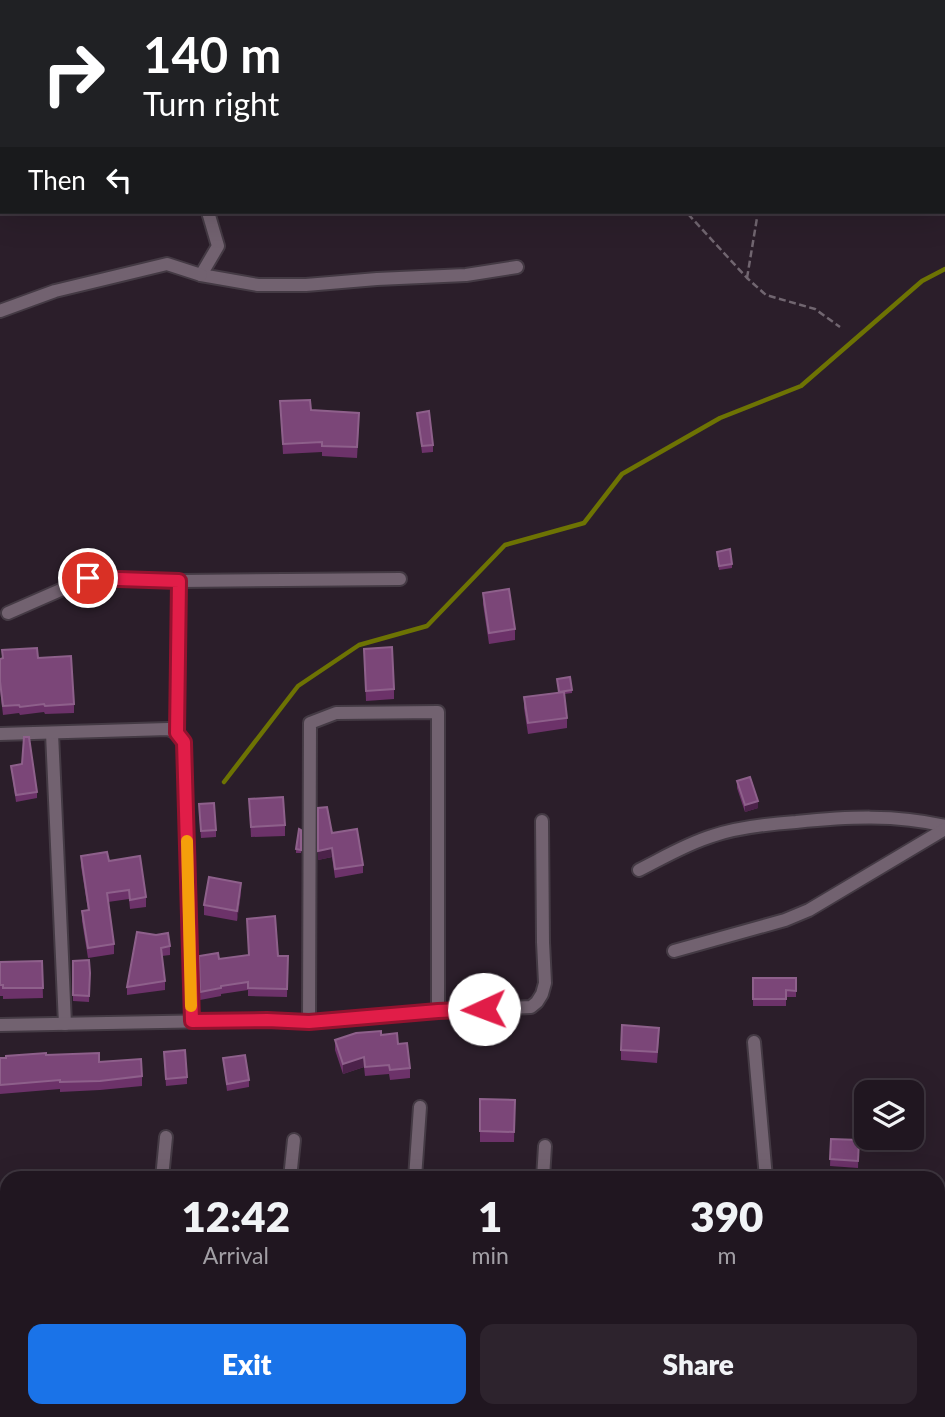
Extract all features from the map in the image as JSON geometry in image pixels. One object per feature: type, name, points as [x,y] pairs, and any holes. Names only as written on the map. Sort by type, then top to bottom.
[{"type":"street","points":[[201,275],[218,246],[209,214]]},
{"type":"street","points":[[0,312],[55,291],[167,264],[201,275],[258,285],[306,285],[466,275],[517,267]]},
{"type":"street","points":[[8,613],[88,578],[179,581],[400,579]]},
{"type":"street","points":[[177,733],[179,581]]},
{"type":"street","points":[[309,1022],[310,723],[336,713],[438,712],[438,1011]]},
{"type":"street","points":[[0,734],[167,729],[177,733],[184,742],[192,1021]]},
{"type":"street","points":[[52,733],[65,1024]]},
{"type":"street","points":[[926,821],[945,815]]},
{"type":"street","points":[[639,870],[711,836],[760,825],[834,818],[892,818],[926,821],[945,827]]},
{"type":"street","points":[[0,1025],[267,1020],[309,1022],[438,1011],[530,1007],[537,1002],[545,983],[542,821]]},
{"type":"street","points":[[674,951],[785,920],[808,910],[945,827]]},
{"type":"street","points":[[754,1042],[765,1171]]},
{"type":"street","points":[[415,1171],[420,1107]]},
{"type":"street","points":[[163,1171],[166,1137]]},
{"type":"street","points":[[291,1171],[293,1140]]},
{"type":"street","points":[[543,1171],[545,1146]]},
{"type":"path","points":[[688,214],[766,295],[815,309],[840,327]]},
{"type":"path","points":[[747,278],[758,214]]},
{"type":"building","points":[[310,400],[311,410],[359,413],[357,447],[322,446],[322,442],[283,444],[280,401]]},
{"type":"building","points":[[429,411],[433,445],[422,446],[417,413]]},
{"type":"building","points":[[730,549],[732,564],[719,566],[717,552]]},
{"type":"building","points":[[509,589],[515,629],[489,633],[483,593]]},
{"type":"building","points":[[392,647],[394,689],[366,691],[364,649]]},
{"type":"building","points":[[37,648],[38,658],[71,656],[74,704],[3,706],[0,681],[2,650]]},
{"type":"building","points":[[570,677],[572,690],[559,692],[557,679]]},
{"type":"building","points":[[564,692],[567,718],[528,723],[524,697]]},
{"type":"building","points":[[24,737],[29,737],[37,792],[16,795],[11,766],[22,764]]},
{"type":"building","points":[[750,777],[758,801],[745,805],[737,781]]},
{"type":"building","points":[[283,797],[285,825],[251,827],[249,799]]},
{"type":"building","points":[[214,803],[216,830],[201,831],[199,804]]},
{"type":"building","points":[[327,807],[332,833],[357,829],[363,865],[335,869],[332,848],[318,851],[318,808]]},
{"type":"building","points":[[299,829],[301,830],[301,850],[296,849]]},
{"type":"building","points":[[107,852],[109,861],[140,856],[146,897],[130,900],[129,890],[107,893],[114,944],[88,948],[82,911],[89,910],[81,856]]},
{"type":"building","points":[[209,877],[241,883],[237,911],[204,905]]},
{"type":"building","points":[[275,916],[278,956],[288,956],[287,989],[248,988],[248,982],[200,992],[199,956],[218,953],[219,959],[249,955],[247,919]]},
{"type":"building","points":[[137,932],[156,935],[168,933],[170,946],[161,948],[165,981],[127,987]]},
{"type":"building","points":[[89,960],[89,996],[73,995],[73,961]]},
{"type":"building","points":[[42,961],[43,988],[3,988],[3,985],[0,985],[0,962]]},
{"type":"building","points":[[753,978],[796,978],[796,991],[786,990],[786,999],[753,999]]},
{"type":"building","points":[[622,1025],[659,1028],[657,1052],[621,1050]]},
{"type":"building","points":[[381,1031],[381,1035],[397,1033],[398,1044],[407,1043],[410,1068],[390,1070],[389,1065],[365,1067],[364,1057],[343,1064],[335,1040],[356,1033]]},
{"type":"building","points":[[185,1050],[187,1077],[166,1079],[164,1052]]},
{"type":"building","points":[[46,1053],[99,1053],[99,1062],[141,1059],[142,1076],[100,1081],[60,1080],[0,1085],[0,1058]]},
{"type":"building","points":[[245,1055],[249,1080],[227,1084],[223,1058]]},
{"type":"building","points":[[480,1099],[515,1100],[514,1132],[480,1131]]},
{"type":"building","points":[[831,1139],[854,1140],[854,1150],[859,1150],[858,1161],[830,1159]]},
{"type":"waterway","points":[[224,782],[298,686],[359,645],[427,626],[505,545],[584,523],[622,474],[720,418],[801,386],[922,281],[945,269]]},
{"type":"slow traffic","points":[[187,841],[191,1006]]},
{"type":"route","points":[[88,578],[179,581],[177,733],[184,742],[192,1021],[309,1022],[484,1009]]}]
